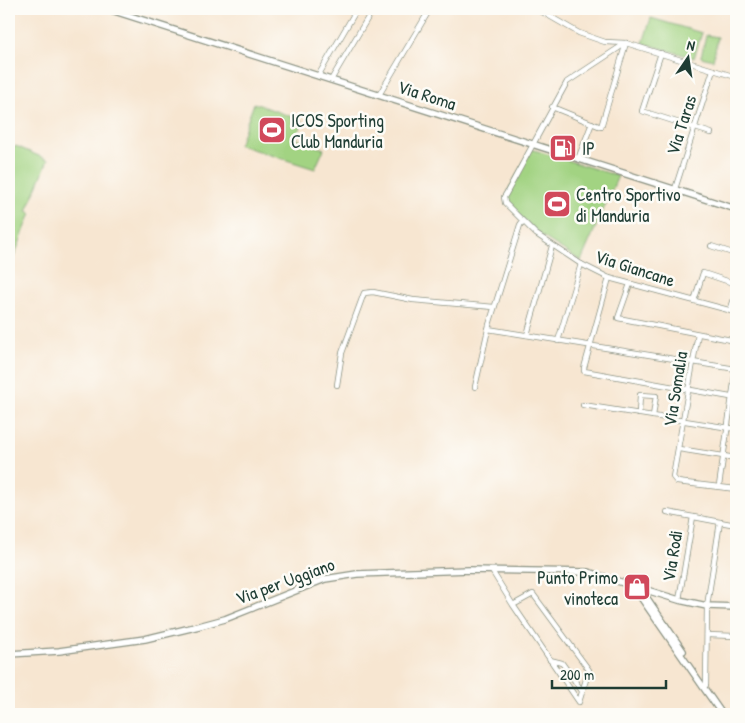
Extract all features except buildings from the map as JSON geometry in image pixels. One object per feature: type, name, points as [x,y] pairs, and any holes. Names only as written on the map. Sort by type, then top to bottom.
[{"type":"street","name":"Via Roma","points":[[108,9],[736,209]]},
{"type":"street","points":[[318,76],[357,9]]},
{"type":"street","points":[[332,80],[373,9]]},
{"type":"street","points":[[379,95],[430,9]]},
{"type":"street","points":[[537,9],[579,33],[605,42],[626,43],[713,70],[736,75]]},
{"type":"street","points":[[532,144],[567,82],[626,43]]},
{"type":"street","points":[[552,107],[602,127],[626,43]]},
{"type":"street","points":[[660,54],[642,111],[711,132]]},
{"type":"street","name":"Via Taras","points":[[675,189],[713,70]]},
{"type":"street","points":[[578,159],[592,123]]},
{"type":"street","name":"Via Giancane","points":[[532,144],[504,197],[509,209],[536,234],[581,264],[609,278],[736,312]]},
{"type":"street","points":[[475,387],[494,307],[522,222]]},
{"type":"street","points":[[527,336],[552,246]]},
{"type":"street","points":[[711,246],[736,254]]},
{"type":"street","points":[[558,341],[581,264]]},
{"type":"street","name":"Via Giancane","points":[[694,301],[703,273],[736,284]]},
{"type":"street","points":[[609,278],[584,368],[585,372],[734,397]]},
{"type":"street","points":[[630,284],[618,318],[736,341]]},
{"type":"street","points":[[337,385],[342,353],[364,292],[420,301],[494,307]]},
{"type":"street","points":[[730,310],[736,293]]},
{"type":"street","points":[[488,329],[736,369],[734,397],[727,428],[719,486],[736,488]]},
{"type":"street","name":"Via Somalia","points":[[698,334],[679,449],[673,474],[677,482],[719,486]]},
{"type":"street","points":[[639,414],[640,395],[656,396],[653,416]]},
{"type":"street","points":[[583,405],[736,429]]},
{"type":"street","points":[[679,449],[736,458]]},
{"type":"street","points":[[667,512],[736,525]]},
{"type":"street","name":"Via Rodi","points":[[679,600],[693,517]]},
{"type":"street","points":[[706,685],[707,606],[720,522]]},
{"type":"street","points":[[492,571],[513,605],[579,702],[589,670],[533,594],[513,605]]},
{"type":"street","name":"Via per Uggiano","points":[[9,654],[59,651],[144,638],[199,626],[225,619],[325,579],[340,576],[492,571],[588,572],[640,588]]},
{"type":"street","points":[[633,586],[722,714]]},
{"type":"street","points":[[640,588],[707,606],[735,607],[736,593]]},
{"type":"street","points":[[640,588],[726,714]]},
{"type":"street","points":[[707,634],[736,636]]},
{"type":"street","points":[[550,660],[562,663],[582,691]]},
{"type":"green space","points":[[651,18],[702,33],[694,58],[643,43]]},
{"type":"green space","points":[[706,35],[718,37],[713,60],[701,57]]},
{"type":"green space","name":"ICOS Sporting Club Manduria","points":[[254,103],[303,121],[296,139],[324,149],[315,169],[239,145]]},
{"type":"green space","points":[[9,145],[16,146],[48,160],[27,211],[31,213],[9,270]]},
{"type":"green space","name":"Centro Sportivo di Manduria","points":[[531,149],[618,176],[581,261],[540,235],[510,206],[507,198],[508,191]]},
{"type":"place","name":"ICOS Sporting Club Manduria","points":[[272,130]]},
{"type":"place","name":"IP","points":[[563,148]]},
{"type":"place","name":"Centro Sportivo di Manduria","points":[[557,204]]},
{"type":"place","name":"Punto Primo vinoteca","points":[[637,587]]}]
